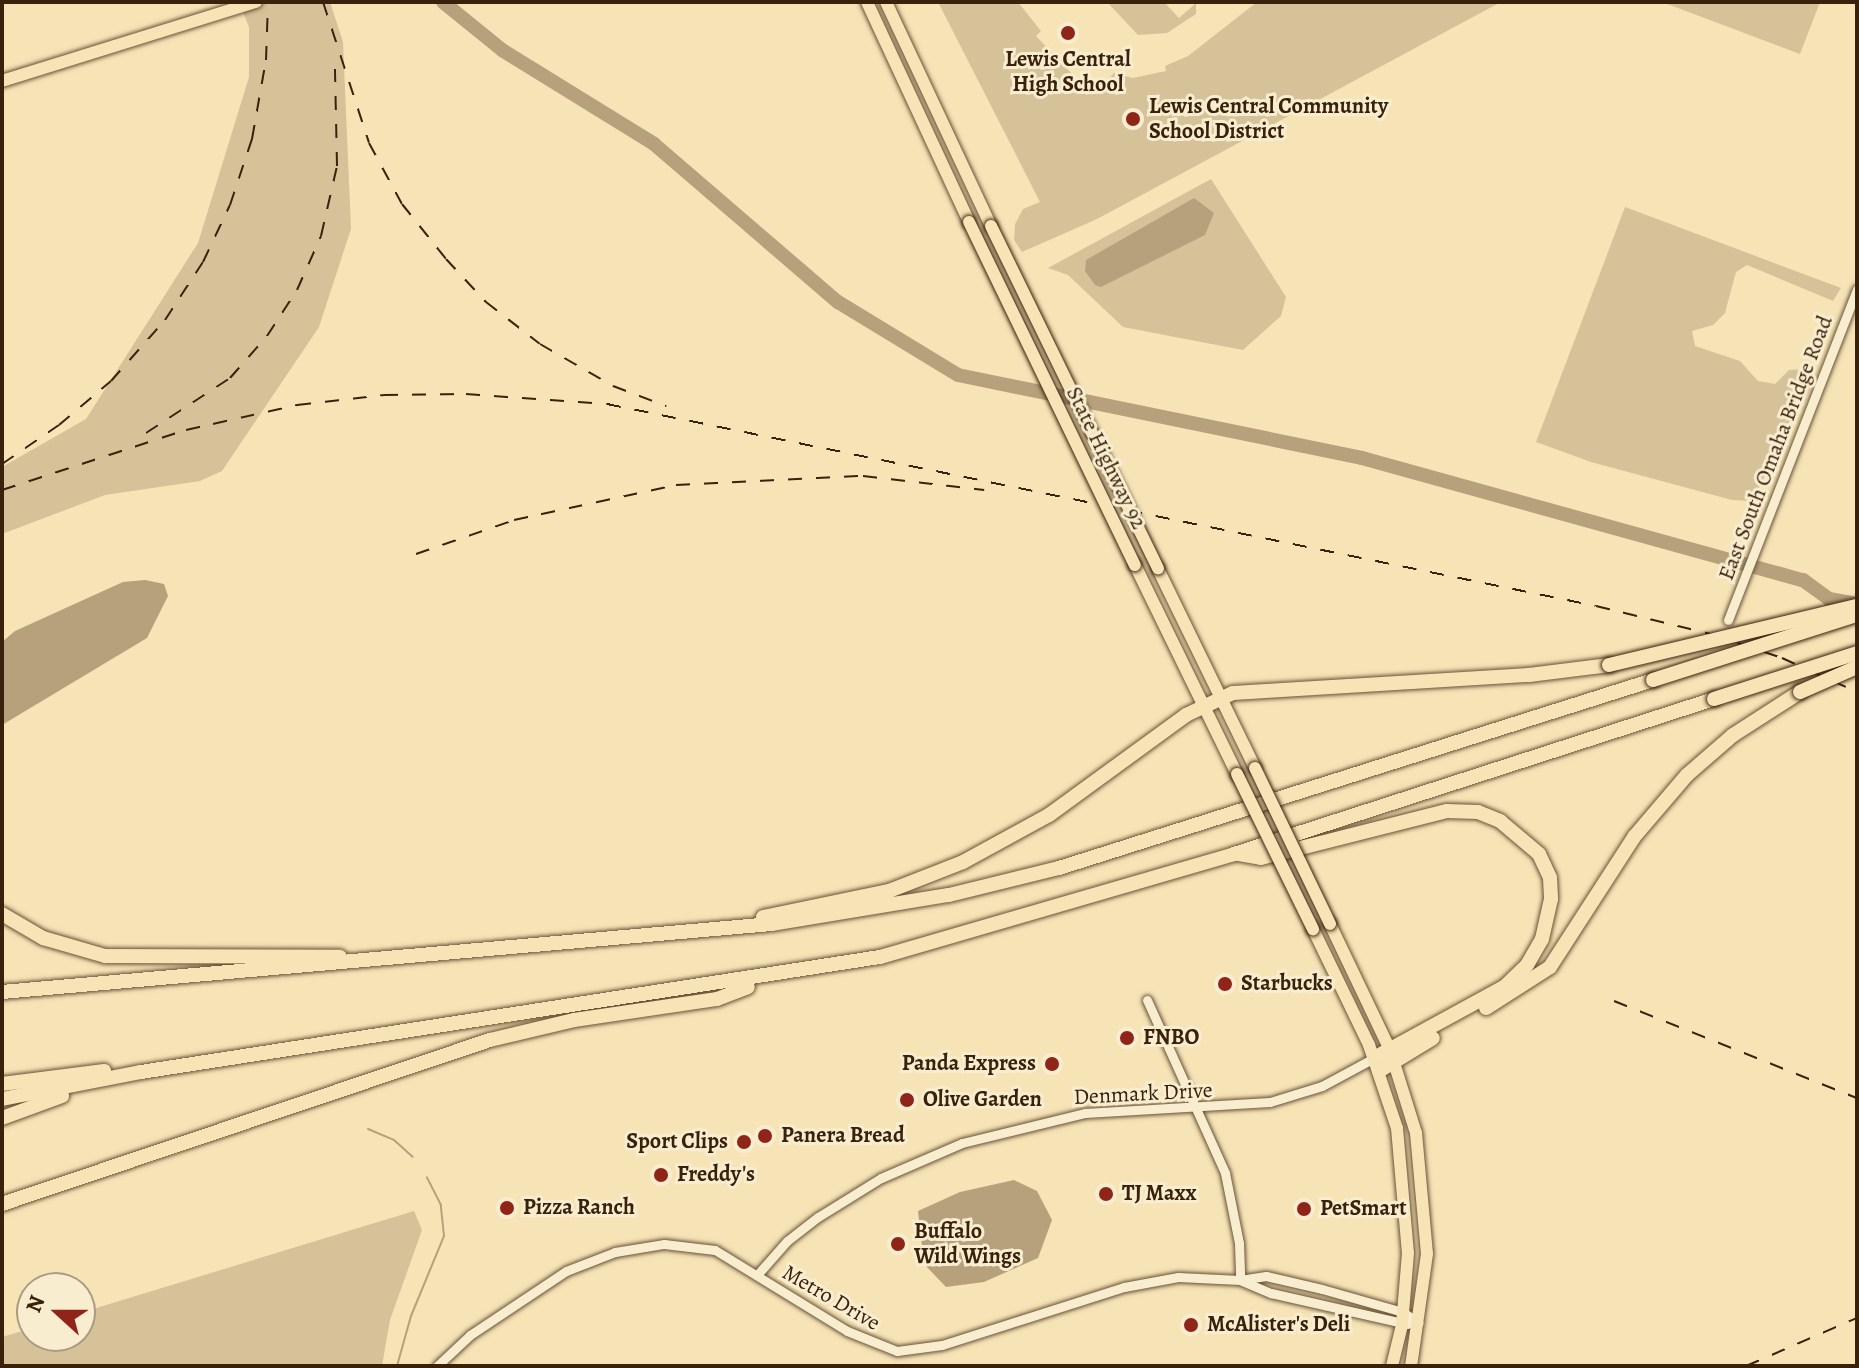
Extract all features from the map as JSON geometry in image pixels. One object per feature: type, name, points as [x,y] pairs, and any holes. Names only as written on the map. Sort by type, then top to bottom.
[{"type":"highway","points":[[712,928],[889,891],[963,862],[1049,815],[1204,706],[1233,693],[1609,665],[1857,606]]},
{"type":"highway","points":[[2,992],[712,928],[860,911],[1059,868],[1857,615]]},
{"type":"highway","points":[[2,1099],[196,1063],[772,977],[880,957],[1234,854],[1857,653]]},
{"type":"highway","points":[[1377,1065],[1550,967],[1634,837],[1664,800],[1733,735],[1800,692],[1857,667]]},
{"type":"highway","points":[[1234,854],[1261,858],[1447,811],[1478,812],[1500,821],[1539,854],[1550,878],[1551,899],[1542,939],[1527,965],[1504,987],[1393,1056]]},
{"type":"highway","points":[[2,914],[56,943],[119,957],[320,955],[372,960]]},
{"type":"highway","points":[[2,1204],[490,1040],[574,1020],[717,999],[772,977]]},
{"type":"highway","points":[[2,1084],[196,1063]]},
{"type":"highway","points":[[2,1118],[141,1072]]},
{"type":"main road","points":[[2,81],[256,2]]},
{"type":"main road","name":"State Highway 92","points":[[867,2],[969,222],[1377,1065],[1404,1176],[1408,1239],[1403,1318],[1392,1366]]},
{"type":"main road","name":"State Highway 92","points":[[886,2],[991,226],[1393,1056],[1416,1133],[1425,1197],[1427,1254],[1411,1366]]},
{"type":"street","name":"East South Omaha Bridge Road","points":[[1728,620],[1857,289]]},
{"type":"street","points":[[1147,1000],[1199,1110],[1232,1200],[1240,1280]]},
{"type":"street","name":"Denmark Drive","points":[[757,1275],[787,1241],[818,1217],[881,1178],[948,1147],[1062,1116],[1199,1110],[1284,1098],[1377,1065]]},
{"type":"street","name":"Metro Drive","points":[[437,1366],[470,1335],[552,1280],[615,1252],[652,1245],[696,1245],[757,1275],[860,1339],[907,1351],[942,1345],[1158,1279],[1240,1280],[1266,1276],[1419,1323]]},
{"type":"street","name":"Metro Drive","points":[[1240,1280],[1271,1293],[1403,1318]]},
{"type":"shaded area","points":[[239,2],[330,2],[343,42],[351,229],[319,327],[222,471],[200,481],[105,495],[2,534],[2,467],[86,419],[198,243],[249,77],[249,27]]},
{"type":"shaded area","name":"Lewis Central Community School District","points":[[938,2],[1018,2],[1041,31],[1036,36],[1092,95],[1114,73],[1133,78],[1166,71],[1165,66],[1188,56],[1257,2],[1501,2],[1097,219],[1022,252],[1014,240],[1015,224],[1023,209],[1040,202]]},
{"type":"shaded area","points":[[1107,2],[1164,2],[1179,18],[1196,3],[1196,14],[1167,33],[1138,35]]},
{"type":"shaded area","points":[[1662,2],[1820,2],[1800,54]]},
{"type":"shaded area","points":[[1211,179],[1286,297],[1281,316],[1243,350],[1123,327],[1068,275],[1048,268]]},
{"type":"shaded area","points":[[1194,198],[1214,213],[1205,235],[1101,287],[1095,285],[1085,271],[1086,260]]},
{"type":"shaded area","points":[[1625,207],[1841,288],[1833,301],[1747,265],[1736,272],[1725,313],[1713,325],[1692,331],[1695,346],[1740,361],[1758,381],[1775,384],[1789,370],[1805,369],[1815,378],[1752,501],[1732,500],[1591,462],[1536,442]]},
{"type":"shaded area","points":[[145,580],[164,584],[168,596],[147,638],[2,725],[2,642],[15,631],[123,582]]},
{"type":"shaded area","points":[[1014,1180],[1037,1191],[1052,1220],[1038,1258],[984,1282],[946,1287],[924,1264],[918,1211],[960,1192]]},
{"type":"shaded area","points":[[414,1211],[422,1230],[390,1320],[382,1366],[2,1366],[2,1337],[16,1333],[16,1352],[96,1352],[96,1308]]},
{"type":"waterway","points":[[443,2],[502,50],[654,144],[838,302],[958,375],[1362,458],[1803,580],[1829,599],[1857,604]]},
{"type":"waterway","points":[[368,1129],[394,1140],[413,1157]]},
{"type":"waterway","points":[[397,1366],[411,1316],[444,1236],[441,1205],[427,1177]]},
{"type":"railway","points":[[2,464],[59,425],[111,381],[165,320],[203,262],[230,205],[252,139],[266,60],[268,2]]},
{"type":"railway","points":[[323,2],[369,143],[402,204],[446,259],[486,302],[540,344],[613,386],[666,406]]},
{"type":"railway","points":[[146,433],[230,378],[267,336],[297,290],[321,236],[337,166],[335,69]]},
{"type":"railway","points":[[2,490],[186,430],[297,405],[384,395],[466,394],[607,404],[1596,606],[1711,634],[1782,658],[1857,692]]},
{"type":"railway","points":[[416,554],[514,520],[676,485],[863,476],[984,490]]},
{"type":"railway","points":[[1614,1001],[1857,1098]]},
{"type":"railway","points":[[1746,1366],[1857,1318]]},
{"type":"place","name":"Lewis Central High School","points":[[1068,33]]},
{"type":"place","name":"Lewis Central Community School District","points":[[1133,119]]},
{"type":"place","name":"Starbucks","points":[[1225,984]]},
{"type":"place","name":"FNBO","points":[[1127,1038]]},
{"type":"place","name":"Panda Express","points":[[1052,1064]]},
{"type":"place","name":"Olive Garden","points":[[907,1100]]},
{"type":"place","name":"Panera Bread","points":[[765,1136]]},
{"type":"place","name":"Sport Clips","points":[[744,1142]]},
{"type":"place","name":"Freddy's","points":[[661,1175]]},
{"type":"place","name":"TJ Maxx","points":[[1106,1194]]},
{"type":"place","name":"Pizza Ranch","points":[[507,1208]]},
{"type":"place","name":"PetSmart","points":[[1304,1209]]},
{"type":"place","name":"Buffalo Wild Wings","points":[[898,1244]]},
{"type":"place","name":"McAlister's Deli","points":[[1191,1325]]}]
